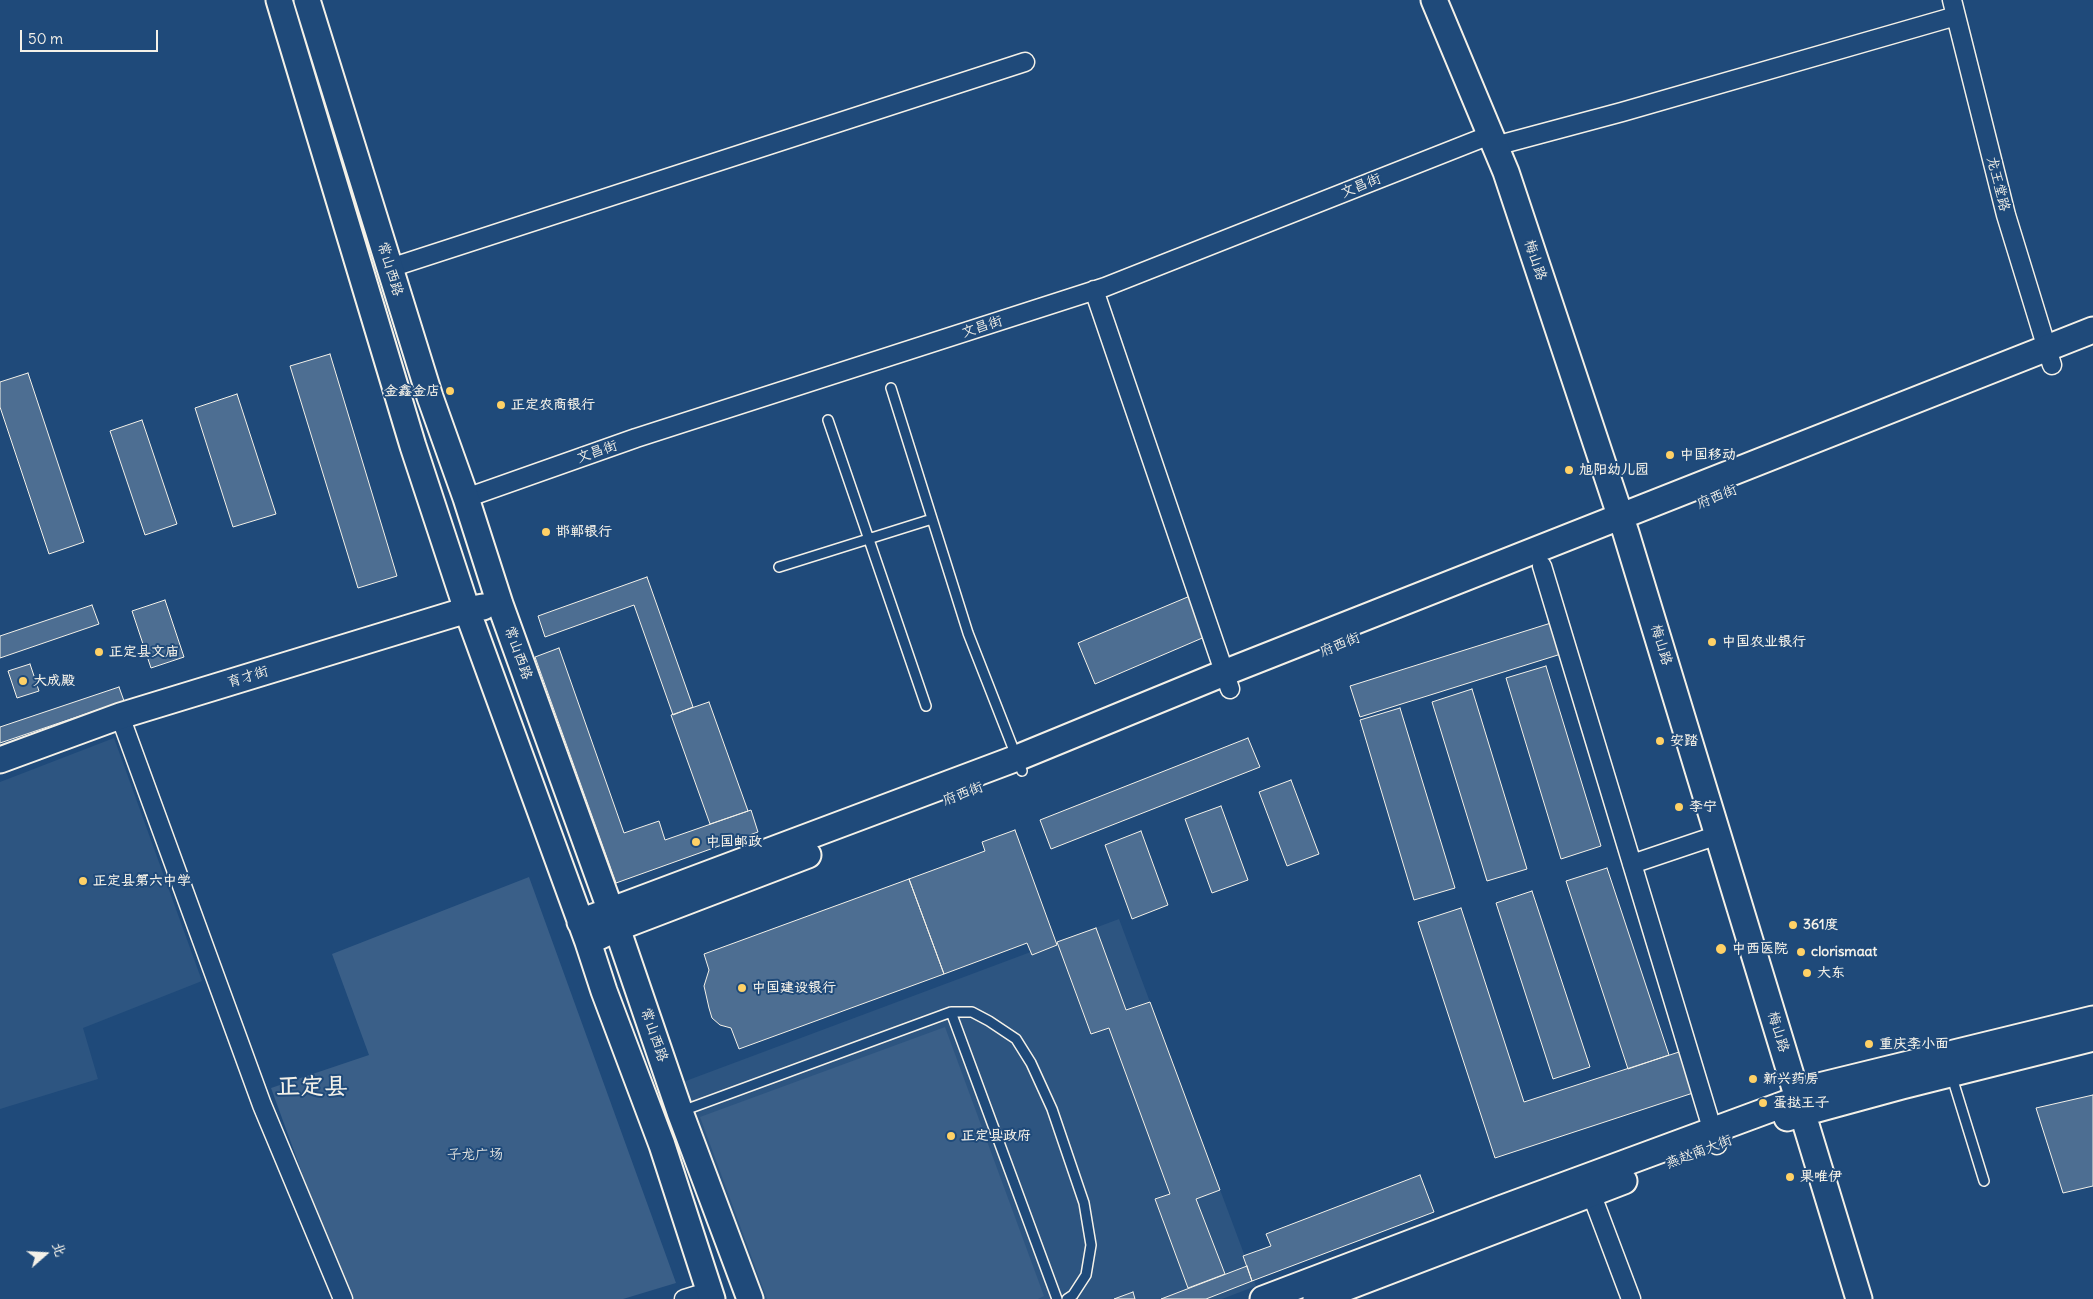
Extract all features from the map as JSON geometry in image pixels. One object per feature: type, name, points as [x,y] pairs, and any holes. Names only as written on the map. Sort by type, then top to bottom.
[{"type":"main road","name":"常山西路","points":[[279,0],[413,446],[467,610],[604,991],[662,1145],[711,1295]]},
{"type":"main road","name":"常山西路","points":[[307,0],[430,397],[466,498],[500,604],[614,919],[680,1112],[750,1299]]},
{"type":"main road","name":"梅山路","points":[[1434,0],[1506,172],[1624,525],[1859,1299]]},
{"type":"main road","points":[[1227,681],[2050,357],[2093,330]]},
{"type":"main road","points":[[2050,357],[2093,349]]},
{"type":"main road","name":"府西街","points":[[584,932],[1019,765],[1227,681],[1542,566],[1624,525]]},
{"type":"main road","name":"育才街","points":[[0,760],[120,716],[467,610],[500,604]]},
{"type":"main road","points":[[1801,1106],[1823,1084],[2093,1019]]},
{"type":"main road","points":[[1263,1299],[1500,1208],[1715,1138],[1801,1106],[1950,1074],[2093,1038]]},
{"type":"main road","name":"燕赵南大街","points":[[1316,1299],[1592,1193],[1715,1138]]},
{"type":"street","name":"文昌街","points":[[466,498],[636,438],[1094,290],[1492,140],[1622,112],[1957,5]]},
{"type":"street","name":"龙王堂路","points":[[1957,5],[2006,215],[2050,357]]},
{"type":"street","points":[[390,268],[1025,62]]},
{"type":"street","points":[[1094,290],[1227,681]]},
{"type":"street","points":[[1542,566],[1715,1138]]},
{"type":"street","points":[[120,716],[262,1105],[343,1299]]},
{"type":"street","points":[[1632,864],[1718,835]]},
{"type":"street","points":[[1592,1193],[1630,1299]]},
{"type":"street","points":[[684,1299],[711,1295]]},
{"type":"lane","points":[[891,388],[968,633],[1019,765]]},
{"type":"lane","points":[[828,420],[926,706]]},
{"type":"lane","points":[[779,567],[932,519]]},
{"type":"lane","points":[[680,1112],[951,1012],[972,1012],[989,1021],[1016,1040],[1031,1063],[1052,1109],[1084,1203],[1091,1245],[1086,1274],[1073,1295],[1067,1299]]},
{"type":"lane","points":[[951,1012],[1057,1299]]},
{"type":"lane","points":[[1950,1074],[1984,1181]]},
{"type":"shaded area","name":"正定县第六中学","points":[[114,738],[202,981],[83,1028],[98,1079],[0,1109],[0,782]]},
{"type":"shaded area","name":"正定县政府","points":[[1119,919],[1256,1286],[1222,1299],[763,1299],[683,1082]]},
{"type":"green space","name":"子龙广场","points":[[529,877],[676,1283],[623,1299],[348,1299],[271,1088],[369,1055],[332,954]]},
{"type":"green space","points":[[945,1027],[1044,1296],[1038,1299],[767,1299],[700,1117]]},
{"type":"building","points":[[330,354],[397,576],[358,588],[290,366]]},
{"type":"building","points":[[28,373],[84,542],[49,554],[0,407],[0,382]]},
{"type":"building","points":[[237,394],[276,514],[233,527],[195,408]]},
{"type":"building","points":[[142,420],[177,524],[145,535],[110,431]]},
{"type":"building","points":[[647,577],[693,707],[673,715],[634,605],[545,637],[538,616]]},
{"type":"building","points":[[1190,596],[1207,636],[1095,684],[1078,643]]},
{"type":"building","points":[[165,600],[184,657],[151,668],[132,611]]},
{"type":"building","points":[[92,605],[99,624],[0,658],[0,636]]},
{"type":"building","points":[[1551,623],[1561,654],[1360,717],[1350,686]]},
{"type":"building","points":[[559,648],[624,833],[659,821],[665,840],[751,810],[758,832],[616,883],[535,657]]},
{"type":"building","name":"大成殿","points":[[30,664],[39,691],[17,698],[8,671]]},
{"type":"building","points":[[1546,666],[1601,846],[1561,859],[1506,678]]},
{"type":"building","points":[[119,687],[124,701],[0,743],[0,727]]},
{"type":"building","points":[[1472,689],[1527,869],[1487,881],[1432,702]]},
{"type":"building","points":[[709,702],[748,811],[710,824],[671,715]]},
{"type":"building","points":[[1400,708],[1455,888],[1414,900],[1360,720]]},
{"type":"building","points":[[1248,738],[1260,767],[1051,849],[1040,820]]},
{"type":"building","points":[[1291,780],[1319,854],[1287,866],[1259,792]]},
{"type":"building","points":[[1221,806],[1248,880],[1212,893],[1185,819]]},
{"type":"building","points":[[1015,830],[1057,945],[1032,955],[1027,943],[944,974],[909,879],[985,851],[982,842]]},
{"type":"building","points":[[1141,831],[1168,905],[1132,919],[1105,845]]},
{"type":"building","points":[[1607,868],[1669,1055],[1628,1069],[1566,881]]},
{"type":"building","points":[[909,879],[944,974],[739,1049],[731,1028],[720,1025],[712,1018],[704,986],[709,970],[704,954]]},
{"type":"building","points":[[1532,891],[1590,1067],[1553,1079],[1496,903]]},
{"type":"building","points":[[1461,908],[1524,1102],[1679,1052],[1693,1093],[1495,1158],[1418,922]]},
{"type":"building","points":[[1096,928],[1126,1010],[1150,1002],[1220,1190],[1196,1199],[1225,1274],[1188,1288],[1155,1199],[1170,1194],[1109,1028],[1091,1034],[1057,942]]},
{"type":"building","points":[[2093,1095],[2093,1186],[2063,1193],[2036,1108]]},
{"type":"building","points":[[1420,1175],[1434,1212],[1252,1281],[1243,1256],[1271,1246],[1266,1234]]},
{"type":"building","points":[[1247,1266],[1252,1281],[1206,1299],[1161,1299]]},
{"type":"building","points":[[1133,1292],[1135,1299],[1114,1299]]},
{"type":"place","name":"金鑫金店","points":[[450,391]]},
{"type":"place","name":"正定农商银行","points":[[501,405]]},
{"type":"place","name":"中国移动","points":[[1670,455]]},
{"type":"place","name":"旭阳幼儿园","points":[[1569,470]]},
{"type":"place","name":"邯郸银行","points":[[546,532]]},
{"type":"place","name":"中国农业银行","points":[[1712,642]]},
{"type":"place","name":"正定县文庙","points":[[99,652]]},
{"type":"place","name":"大成殿","points":[[23,681]]},
{"type":"place","name":"安踏","points":[[1660,741]]},
{"type":"place","name":"李宁","points":[[1679,807]]},
{"type":"place","name":"中国邮政","points":[[696,842]]},
{"type":"place","name":"正定县第六中学","points":[[83,881]]},
{"type":"place","name":"361度","points":[[1793,925]]},
{"type":"place","name":"中西医院","points":[[1721,949]]},
{"type":"place","name":"clorismaat","points":[[1801,952]]},
{"type":"place","name":"大东","points":[[1807,973]]},
{"type":"place","name":"中国建设银行","points":[[742,988]]},
{"type":"place","name":"重庆李小面","points":[[1869,1044]]},
{"type":"place","name":"新兴药房","points":[[1753,1079]]},
{"type":"place","name":"蛋挞王子","points":[[1763,1103]]},
{"type":"place","name":"正定县政府","points":[[951,1136]]},
{"type":"place","name":"果唯伊","points":[[1790,1177]]},
{"type":"district","name":"正定县","points":[[312,1087]]}]
